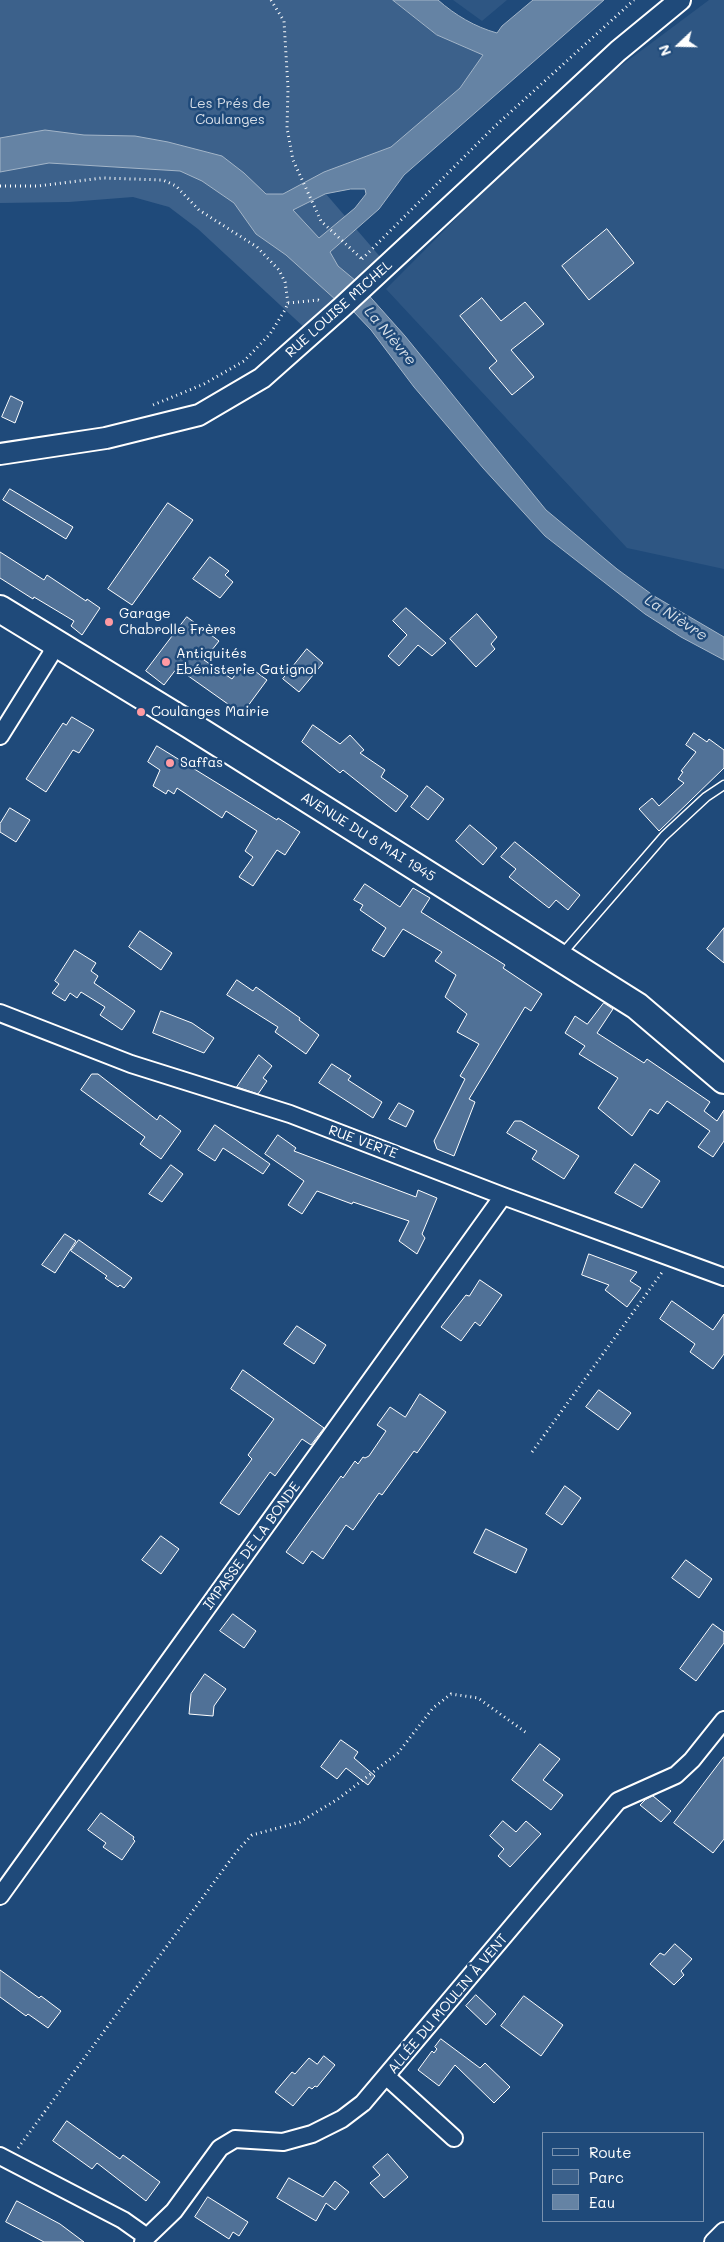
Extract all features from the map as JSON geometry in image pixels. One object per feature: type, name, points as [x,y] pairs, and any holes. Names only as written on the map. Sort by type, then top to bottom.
[{"type":"main road","name":"AVENUE DU 8 MAI 1945","points":[[0,609],[183,721],[637,1006],[724,1080]]},
{"type":"street","name":"RUE LOUISE MICHEL","points":[[0,454],[106,438],[199,415],[262,378],[340,309],[618,51],[680,0]]},
{"type":"street","points":[[0,736],[50,656],[55,643]]},
{"type":"street","name":"RUE VERTE","points":[[0,1013],[132,1064],[290,1114],[503,1196],[724,1277]]},
{"type":"street","name":"IMPASSE DE LA BONDE","points":[[0,1896],[8,1880],[503,1196]]},
{"type":"street","name":"ALLÉE DU MOULIN À VENT","points":[[145,2239],[174,2211],[220,2148],[235,2139],[283,2142],[312,2134],[342,2119],[363,2103],[387,2077],[618,1801],[676,1776],[692,1760],[724,1720]]},
{"type":"street","points":[[387,2077],[454,2138]]},
{"type":"street","points":[[4,2158],[123,2220],[145,2239]]},
{"type":"street","points":[[713,2242],[724,2231]]},
{"type":"lane","points":[[560,957],[664,836],[706,797],[724,785]]},
{"type":"path","points":[[271,0],[284,21],[288,88],[287,128],[293,160],[321,221],[362,259],[374,277]]},
{"type":"path","points":[[362,259],[494,128],[634,0]]},
{"type":"path","points":[[0,186],[38,186],[102,178],[163,180],[176,186],[199,210],[257,247],[279,270],[285,282],[288,302],[285,310],[270,334],[244,361],[204,384],[146,407]]},
{"type":"path","points":[[288,302],[318,300],[340,309]]},
{"type":"path","points":[[532,1452],[672,1258]]},
{"type":"path","points":[[4,2158],[237,1850],[252,1835],[300,1822],[338,1799],[398,1753],[433,1708],[451,1694],[478,1698],[528,1734]]},
{"type":"shaded area","points":[[453,0],[507,0],[482,21]]},
{"type":"shaded area","points":[[709,0],[724,0],[724,569],[627,548],[386,289],[571,103]]},
{"type":"green space","name":"Les Prés de Coulanges","points":[[0,0],[393,0],[437,35],[483,55],[460,88],[391,147],[324,172],[326,194],[382,259],[307,330],[198,229],[169,207],[133,197],[69,202],[0,203]]},
{"type":"water","name":"La Nièvre","points":[[393,0],[438,0],[466,20],[497,33],[502,26],[533,0],[604,0],[404,175],[379,209],[330,252],[338,266],[356,281],[405,336],[546,510],[617,569],[654,596],[724,637],[724,660],[681,637],[645,614],[545,536],[483,468],[414,387],[371,330],[353,311],[337,301],[286,255],[256,234],[234,203],[202,181],[180,171],[49,163],[0,172],[0,138],[45,130],[84,135],[135,136],[168,142],[222,156],[244,173],[266,194],[283,194],[324,172],[391,147],[460,88],[483,55],[437,35]],"holes":[[[351,189],[365,189],[366,194],[355,208],[319,238],[293,210],[325,194]]]},
{"type":"building","points":[[607,229],[634,263],[589,300],[562,266]]},
{"type":"building","points":[[482,298],[501,321],[525,302],[544,324],[511,350],[534,377],[512,395],[489,368],[497,361],[460,316]]},
{"type":"building","points":[[11,396],[23,402],[15,423],[2,417]]},
{"type":"building","points":[[10,489],[73,527],[66,539],[3,500]]},
{"type":"building","points":[[168,503],[193,520],[132,605],[108,589]]},
{"type":"building","points":[[0,552],[44,580],[47,575],[100,608],[82,635],[71,626],[74,621],[34,597],[33,599],[0,578]]},
{"type":"building","points":[[210,557],[229,571],[225,575],[233,582],[220,598],[193,579]]},
{"type":"building","points":[[406,608],[446,643],[432,656],[418,645],[399,666],[388,656],[407,635],[393,621]]},
{"type":"building","points":[[477,614],[497,637],[491,644],[495,649],[476,667],[450,639]]},
{"type":"building","points":[[187,617],[219,641],[204,660],[232,679],[244,663],[267,680],[242,714],[177,668],[164,685],[146,671]]},
{"type":"building","points":[[307,649],[323,663],[299,692],[283,679]]},
{"type":"building","points":[[72,717],[94,730],[79,753],[73,750],[46,792],[26,779],[63,723],[66,725]]},
{"type":"building","points":[[313,725],[340,744],[350,735],[364,750],[360,753],[385,770],[381,777],[408,796],[396,812],[343,770],[340,773],[302,742]]},
{"type":"building","points":[[694,733],[707,742],[709,739],[724,750],[724,768],[659,831],[639,809],[652,798],[659,806],[684,783],[678,779],[683,772],[681,771],[696,752],[686,745]]},
{"type":"building","points":[[157,746],[277,820],[278,818],[300,832],[285,855],[277,850],[253,886],[239,877],[253,857],[245,851],[257,831],[226,811],[222,818],[177,788],[174,794],[168,790],[166,794],[153,786],[160,770],[148,762]]},
{"type":"building","points":[[427,786],[444,799],[428,820],[411,807]]},
{"type":"building","points":[[10,808],[30,820],[16,842],[0,832],[0,824]]},
{"type":"building","points":[[470,825],[497,848],[483,865],[456,841]]},
{"type":"building","points":[[515,842],[580,895],[568,910],[556,900],[549,908],[509,877],[516,869],[501,857]]},
{"type":"building","points":[[365,884],[400,907],[413,888],[430,898],[421,912],[505,965],[503,968],[542,994],[531,1011],[525,1007],[469,1099],[475,1102],[454,1156],[437,1149],[434,1141],[465,1079],[460,1076],[479,1044],[457,1032],[467,1014],[445,997],[456,975],[435,961],[442,952],[403,929],[384,957],[372,950],[386,928],[360,910],[363,905],[354,900]]},
{"type":"building","points":[[724,928],[724,963],[707,949]]},
{"type":"building","points":[[140,931],[172,953],[161,970],[129,947]]},
{"type":"building","points":[[75,950],[96,963],[91,971],[98,976],[94,983],[135,1011],[122,1030],[100,1015],[105,1007],[81,992],[77,998],[70,993],[65,1001],[52,993],[59,984],[55,981]]},
{"type":"building","points":[[237,980],[253,991],[256,987],[300,1018],[299,1020],[319,1035],[306,1054],[275,1032],[278,1027],[227,995]]},
{"type":"building","points":[[604,1003],[613,1009],[597,1033],[644,1063],[647,1059],[710,1102],[704,1111],[717,1121],[724,1110],[724,1141],[713,1157],[698,1147],[710,1131],[667,1101],[658,1114],[650,1109],[632,1136],[598,1108],[618,1078],[579,1054],[585,1046],[565,1033],[575,1016],[587,1024]]},
{"type":"building","points":[[161,1011],[192,1023],[214,1038],[204,1053],[153,1033]]},
{"type":"building","points":[[259,1055],[272,1066],[263,1078],[267,1081],[258,1094],[237,1087]]},
{"type":"building","points":[[332,1064],[351,1076],[348,1080],[382,1102],[373,1118],[319,1083]]},
{"type":"building","points":[[92,1074],[98,1074],[157,1120],[160,1115],[181,1131],[161,1159],[140,1144],[145,1137],[81,1090]]},
{"type":"building","points":[[399,1103],[414,1111],[406,1127],[389,1119]]},
{"type":"building","points":[[515,1121],[521,1121],[579,1156],[564,1179],[532,1159],[537,1151],[507,1133]]},
{"type":"building","points":[[215,1125],[270,1164],[263,1174],[223,1148],[215,1161],[198,1150]]},
{"type":"building","points":[[278,1135],[296,1148],[294,1151],[416,1197],[418,1190],[437,1198],[422,1234],[425,1238],[417,1254],[399,1241],[409,1221],[353,1202],[352,1204],[317,1191],[302,1214],[288,1205],[304,1181],[265,1154]]},
{"type":"building","points":[[635,1164],[660,1181],[642,1208],[615,1193]]},
{"type":"building","points":[[171,1165],[183,1174],[162,1202],[149,1194]]},
{"type":"building","points":[[65,1234],[76,1241],[55,1273],[42,1265]]},
{"type":"building","points":[[79,1240],[132,1278],[124,1288],[120,1285],[118,1287],[105,1278],[107,1276],[71,1251]]},
{"type":"building","points":[[589,1254],[637,1272],[630,1281],[641,1288],[627,1307],[605,1290],[609,1285],[582,1275]]},
{"type":"building","points":[[480,1280],[502,1295],[480,1326],[475,1322],[461,1341],[441,1327],[466,1295],[469,1296]]},
{"type":"building","points":[[672,1301],[713,1330],[724,1314],[724,1354],[713,1369],[690,1352],[695,1344],[660,1319]]},
{"type":"building","points":[[297,1326],[326,1345],[314,1364],[284,1344]]},
{"type":"building","points":[[243,1370],[324,1428],[311,1445],[302,1439],[275,1476],[270,1472],[239,1515],[220,1503],[252,1459],[248,1455],[274,1419],[231,1389]]},
{"type":"building","points":[[599,1390],[631,1413],[618,1430],[586,1407]]},
{"type":"building","points":[[420,1394],[446,1412],[417,1453],[414,1451],[382,1495],[379,1493],[353,1530],[346,1525],[323,1559],[312,1551],[303,1564],[286,1552],[341,1476],[343,1478],[355,1461],[358,1464],[363,1457],[369,1456],[386,1431],[377,1425],[390,1407],[405,1417]]},
{"type":"building","points":[[565,1486],[581,1498],[562,1525],[546,1514]]},
{"type":"building","points":[[486,1529],[527,1549],[516,1573],[474,1553]]},
{"type":"building","points":[[161,1536],[179,1549],[161,1574],[142,1560]]},
{"type":"building","points":[[686,1560],[712,1579],[699,1598],[672,1578]]},
{"type":"building","points":[[233,1614],[256,1631],[244,1648],[220,1631]]},
{"type":"building","points":[[713,1624],[724,1632],[724,1643],[696,1681],[680,1669]]},
{"type":"building","points":[[205,1674],[226,1689],[214,1706],[213,1716],[189,1714],[191,1694]]},
{"type":"building","points":[[341,1740],[358,1752],[354,1758],[375,1776],[368,1785],[346,1768],[337,1779],[321,1767]]},
{"type":"building","points":[[540,1744],[560,1759],[543,1780],[563,1795],[551,1810],[512,1780]]},
{"type":"building","points":[[724,1757],[724,1839],[713,1853],[674,1823]]},
{"type":"building","points":[[653,1796],[671,1811],[661,1822],[640,1805]]},
{"type":"building","points":[[101,1813],[134,1837],[135,1841],[122,1860],[103,1847],[106,1843],[88,1830]]},
{"type":"building","points":[[503,1821],[516,1832],[526,1821],[541,1834],[510,1867],[498,1856],[504,1849],[490,1836]]},
{"type":"building","points":[[675,1944],[692,1959],[681,1971],[684,1975],[674,1985],[650,1964],[660,1953],[664,1955]]},
{"type":"building","points":[[0,1970],[61,2011],[48,2028],[28,2014],[26,2016],[0,1997]]},
{"type":"building","points":[[476,1995],[496,2014],[486,2025],[466,2006]]},
{"type":"building","points":[[524,1996],[563,2025],[541,2056],[501,2026]]},
{"type":"building","points":[[441,2039],[480,2068],[485,2063],[510,2087],[494,2103],[455,2065],[439,2086],[418,2070],[432,2051],[434,2053],[437,2049],[435,2047]]},
{"type":"building","points":[[324,2056],[335,2065],[317,2087],[315,2086],[312,2089],[309,2087],[293,2106],[275,2092],[292,2072],[295,2074],[309,2058],[317,2064]]},
{"type":"building","points":[[67,2121],[120,2159],[123,2155],[160,2182],[146,2201],[97,2163],[92,2169],[53,2141]]},
{"type":"building","points":[[388,2154],[408,2177],[384,2198],[370,2183],[380,2175],[373,2167]]},
{"type":"building","points":[[289,2178],[323,2197],[335,2181],[349,2192],[335,2210],[326,2203],[316,2221],[277,2198]]},
{"type":"building","points":[[208,2197],[248,2222],[239,2236],[233,2232],[229,2239],[195,2217]]},
{"type":"building","points":[[17,2201],[60,2224],[84,2242],[44,2242],[6,2222]]},
{"type":"place","name":"Garage Chabrolle Frères","points":[[109,622]]},
{"type":"place","name":"Antiquités Ebénisterie Gatignol","points":[[166,662]]},
{"type":"place","name":"Coulanges Mairie","points":[[141,712]]},
{"type":"place","name":"Saffas","points":[[170,763]]}]
